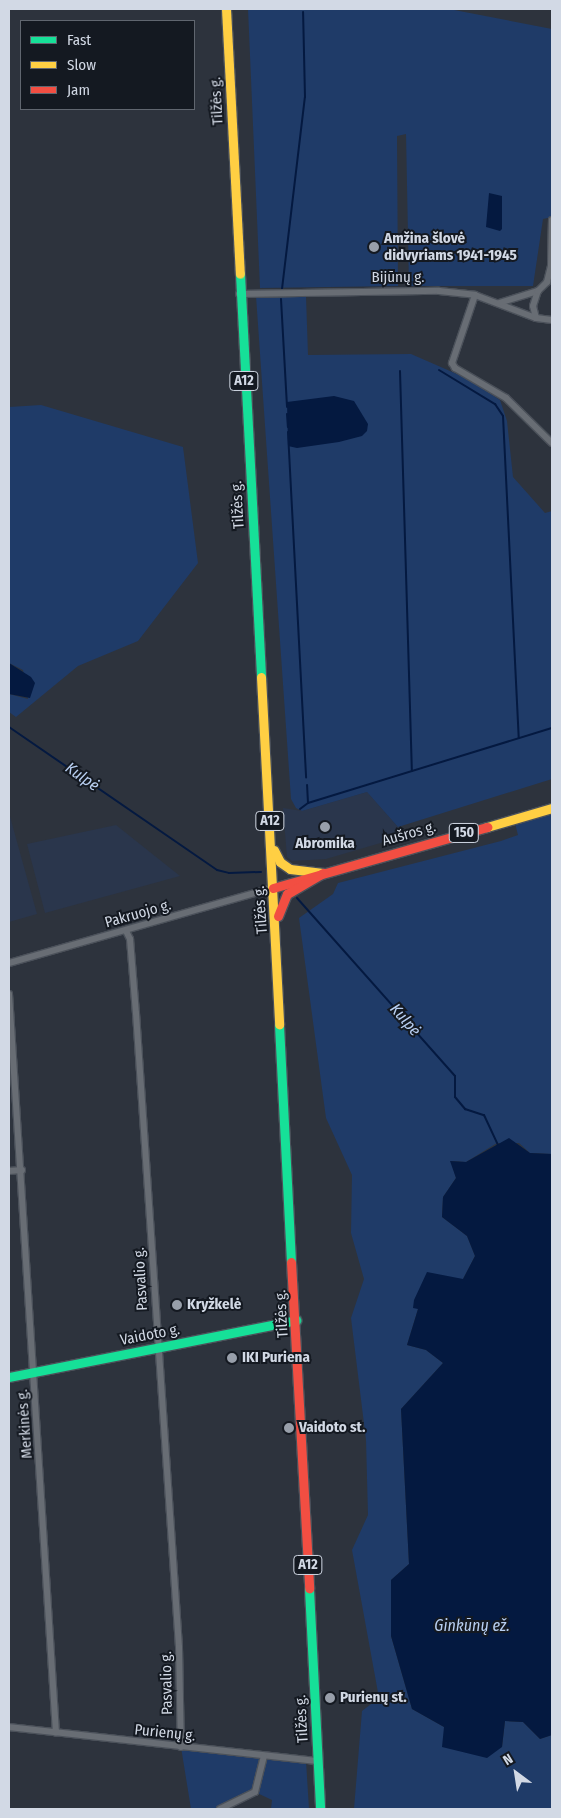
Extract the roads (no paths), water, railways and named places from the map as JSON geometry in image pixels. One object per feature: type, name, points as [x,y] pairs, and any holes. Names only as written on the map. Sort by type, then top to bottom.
[{"type":"main road","name":"Tilžės g.","points":[[226,9],[239,294],[276,924],[320,1809]]},
{"type":"main road","name":"Aušros g.","points":[[274,888],[552,808]]},
{"type":"main road","points":[[271,846],[280,862],[290,869],[323,873]]},
{"type":"main road","points":[[276,924],[287,894],[323,873]]},
{"type":"main road","name":"Vaidoto g.","points":[[9,1377],[296,1320]]},
{"type":"street","points":[[536,318],[533,306],[538,291],[547,282],[551,266],[552,220]]},
{"type":"street","name":"Bijūnų g.","points":[[239,294],[407,290],[475,295],[536,318],[552,320]]},
{"type":"street","points":[[498,303],[538,291]]},
{"type":"street","points":[[475,295],[452,363],[455,368],[506,398],[552,443]]},
{"type":"street","name":"Pakruojo g.","points":[[9,963],[274,888]]},
{"type":"street","name":"Pasvalio g.","points":[[126,931],[130,939],[136,1013],[157,1347],[179,1647],[181,1747]]},
{"type":"street","name":"Merkinės g.","points":[[9,994],[22,1170],[56,1733]]},
{"type":"street","points":[[9,1171],[22,1170]]},
{"type":"street","name":"Purienų g.","points":[[9,1728],[318,1761]]},
{"type":"street","points":[[220,1809],[255,1792],[264,1756]]},
{"type":"water","points":[[489,193],[502,196],[502,229],[500,231],[486,227]]},
{"type":"water","points":[[334,396],[354,401],[368,424],[367,431],[362,436],[339,442],[297,448],[288,446],[287,402]]},
{"type":"water","points":[[9,663],[31,677],[35,683],[30,698],[9,694]]},
{"type":"water","name":"Ginkūnų ež.","points":[[509,1138],[530,1153],[552,1154],[552,1735],[540,1739],[523,1722],[505,1721],[502,1747],[487,1758],[442,1747],[444,1727],[412,1709],[391,1636],[391,1580],[409,1564],[401,1409],[443,1363],[426,1350],[407,1345],[418,1309],[413,1308],[414,1300],[427,1272],[463,1279],[475,1256],[467,1236],[442,1217],[443,1197],[456,1178],[450,1161],[466,1162]]},
{"type":"waterway","points":[[282,289],[305,97],[303,12]]},
{"type":"waterway","points":[[281,299],[287,407]]},
{"type":"waterway","points":[[439,370],[495,404],[503,416],[519,738]]},
{"type":"waterway","points":[[400,371],[412,771]]},
{"type":"waterway","points":[[287,414],[288,427]]},
{"type":"waterway","points":[[288,432],[306,778]]},
{"type":"waterway","name":"Kulpė","points":[[9,727],[217,870],[229,873],[261,872]]},
{"type":"waterway","points":[[308,803],[552,728]]},
{"type":"waterway","points":[[300,809],[308,803],[307,785]]},
{"type":"waterway","name":"Kulpė","points":[[297,898],[455,1076],[455,1097],[465,1109],[484,1115],[498,1145]]},
{"type":"place","name":"Amžina šlovė didvyriams 1941-1945","points":[[374,247]]},
{"type":"place","name":"Abromika","points":[[325,827]]},
{"type":"place","name":"Kryžkelė","points":[[177,1305]]},
{"type":"place","name":"IKI Puriena","points":[[232,1358]]},
{"type":"place","name":"Vaidoto st.","points":[[289,1428]]},
{"type":"place","name":"Purienų st.","points":[[330,1698]]}]
